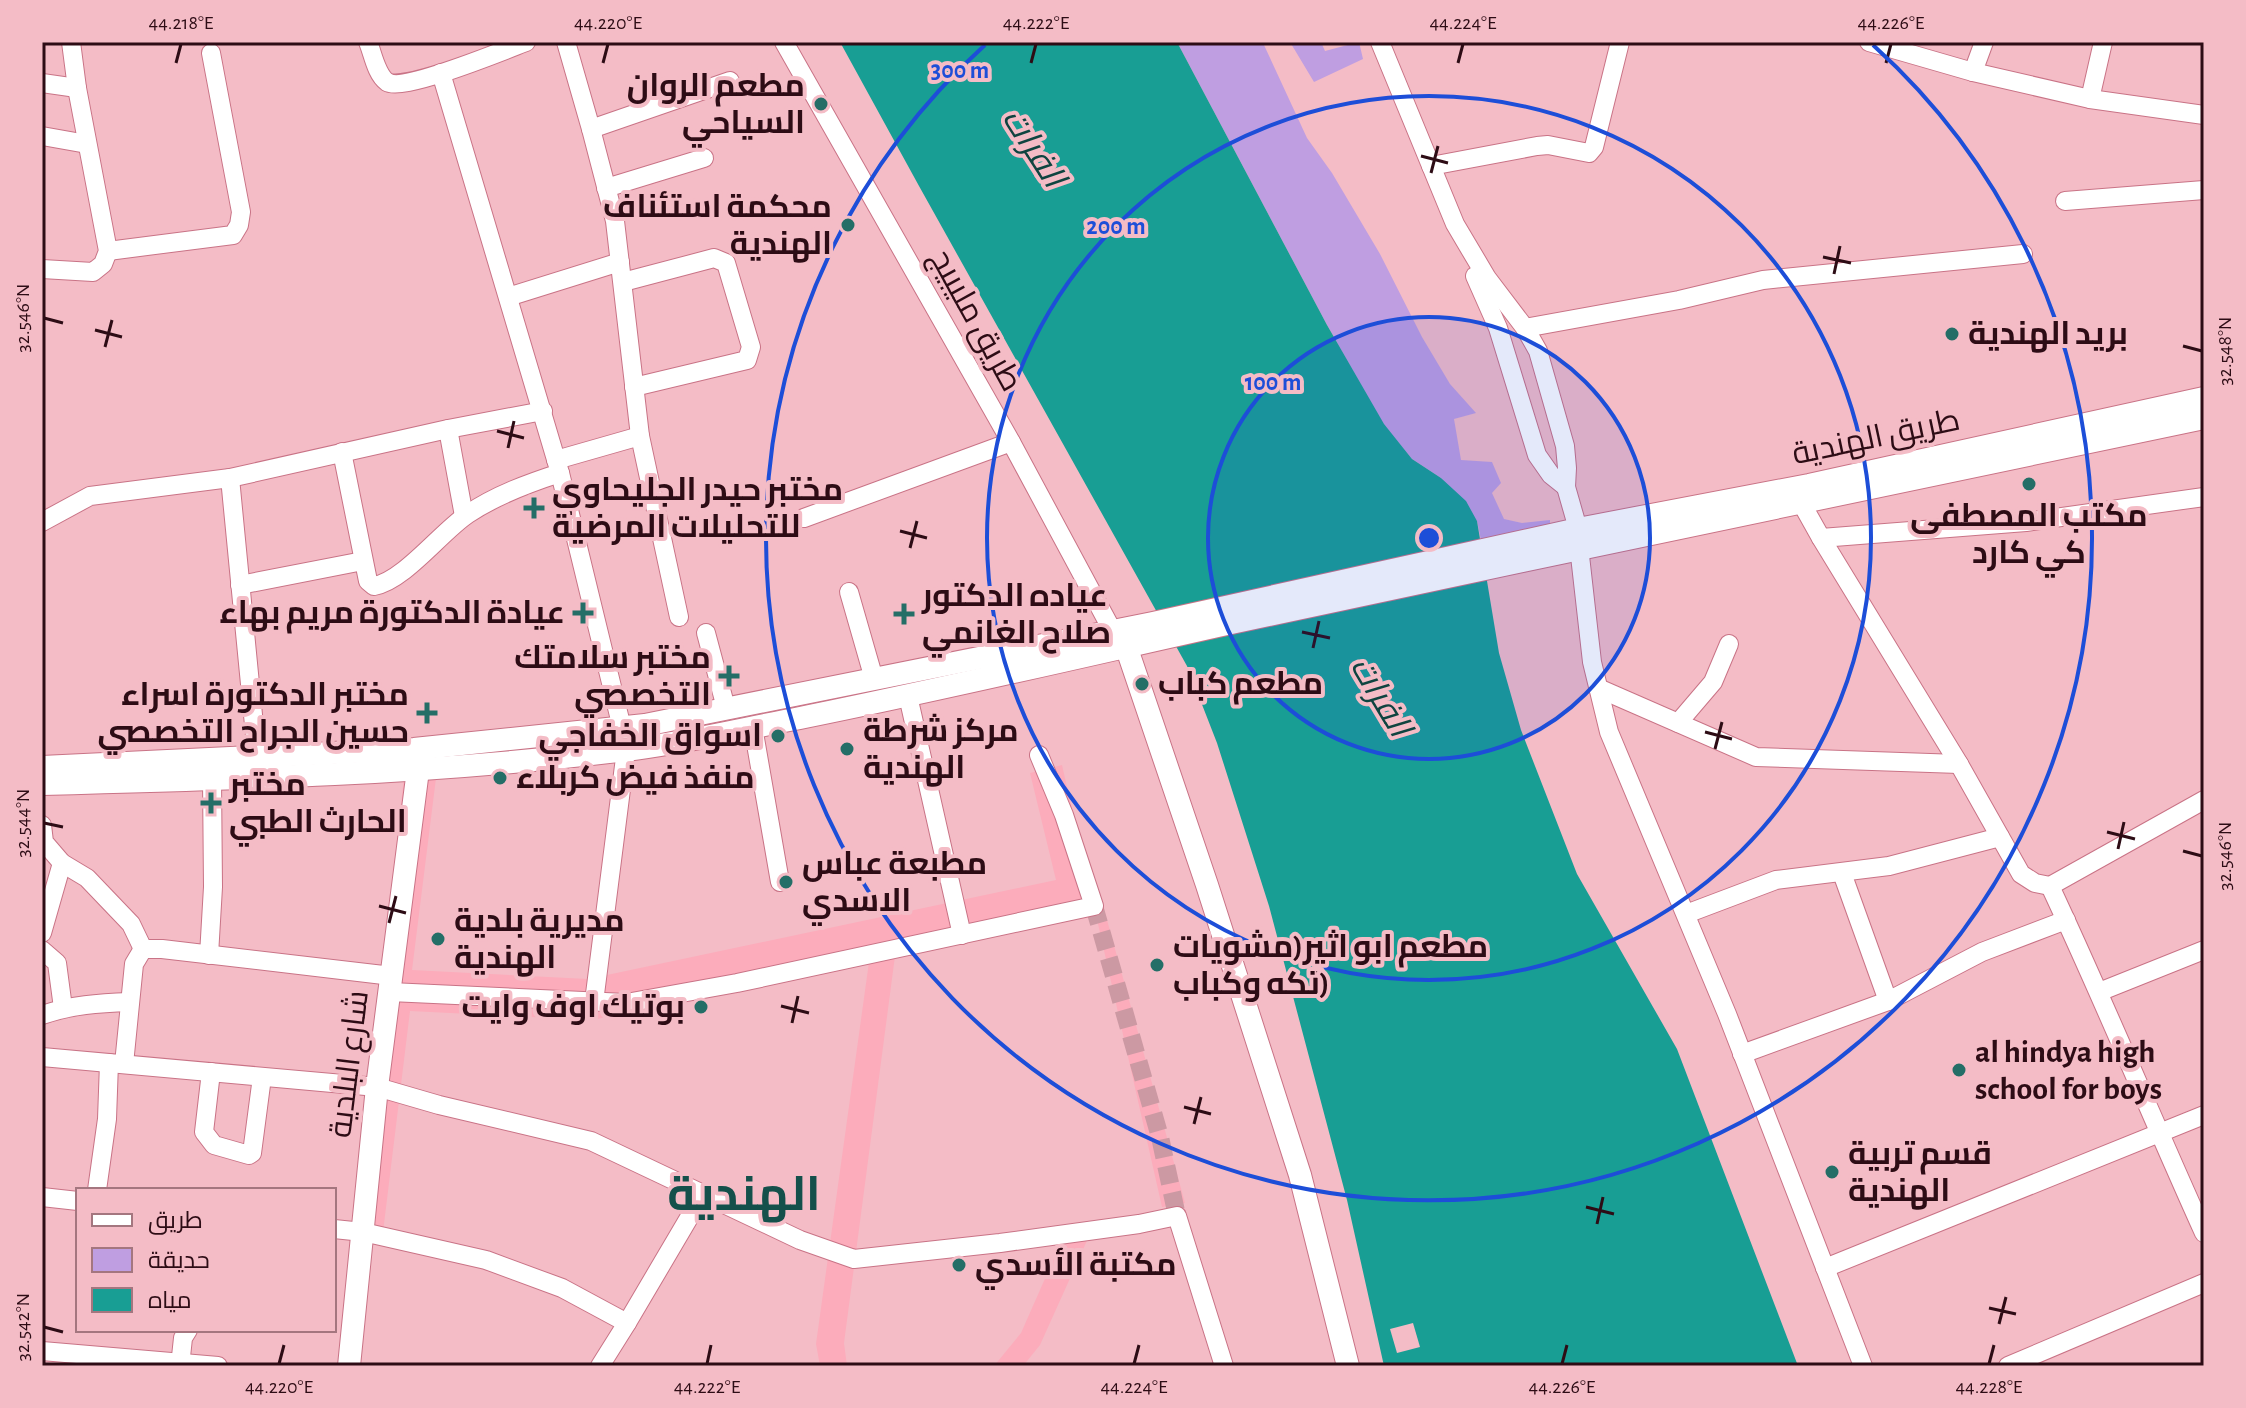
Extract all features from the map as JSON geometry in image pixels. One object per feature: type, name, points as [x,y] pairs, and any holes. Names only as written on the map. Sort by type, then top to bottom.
[{"type":"main road","name":"طريق الهندية","points":[[1571,540],[2204,398]]},
{"type":"main road","name":"طريق الهندية","points":[[1571,540],[1802,504],[2204,418]]},
{"type":"main road","points":[[42,784],[418,770],[624,739],[726,708],[874,679],[1157,631],[1571,540]]},
{"type":"main road","points":[[42,767],[624,739],[673,743],[908,696],[1119,638]]},
{"type":"main road","points":[[1119,638],[1207,885],[1300,1175],[1348,1366]]},
{"type":"main road","name":"شارع البلدية","points":[[349,1366],[377,1087],[418,770]]},
{"type":"street","points":[[42,269],[93,272],[103,264],[108,251],[71,42]]},
{"type":"street","points":[[368,42],[380,74],[394,84],[441,73],[526,42]]},
{"type":"street","points":[[566,42],[615,221],[640,436],[679,617]]},
{"type":"street","name":"طريق مليبيج","points":[[784,42],[1119,638]]},
{"type":"street","points":[[1380,42],[1455,224],[1461,246],[1491,309],[1537,455],[1551,475],[1566,487]]},
{"type":"street","points":[[1431,166],[1537,146],[1589,153],[1594,147],[1620,42]]},
{"type":"street","points":[[1973,72],[1984,42]]},
{"type":"street","points":[[2090,99],[2103,42]]},
{"type":"street","points":[[1877,43],[1973,72],[2090,99],[2204,115]]},
{"type":"street","points":[[108,251],[233,235],[239,225],[241,212],[211,53]]},
{"type":"street","points":[[441,73],[543,411],[624,739],[594,1002]]},
{"type":"street","points":[[591,129],[730,81]]},
{"type":"street","points":[[42,83],[77,88]]},
{"type":"street","points":[[42,136],[87,144]]},
{"type":"street","points":[[606,188],[704,158]]},
{"type":"street","points":[[2065,201],[2204,190]]},
{"type":"street","points":[[1455,224],[1493,287],[1525,328],[1538,351],[1565,446],[1571,540],[1592,662],[1609,732],[1686,914],[1863,1366]]},
{"type":"street","points":[[1525,328],[1679,300],[1763,280],[2023,254]]},
{"type":"street","points":[[623,282],[714,258],[726,263],[751,347],[747,360],[634,387]]},
{"type":"street","points":[[508,297],[620,262]]},
{"type":"street","points":[[42,522],[90,496],[230,478],[543,411]]},
{"type":"street","points":[[448,429],[464,516]]},
{"type":"street","points":[[342,452],[363,561],[368,581],[374,586],[382,584],[484,503],[558,466],[640,436]]},
{"type":"street","points":[[804,518],[1011,442]]},
{"type":"street","points":[[230,478],[257,756]]},
{"type":"street","points":[[1821,538],[2026,522],[2204,497]]},
{"type":"street","points":[[1802,504],[1959,764],[2021,874],[2035,883],[2050,886],[2204,800]]},
{"type":"street","points":[[240,585],[363,561]]},
{"type":"street","points":[[849,592],[874,679]]},
{"type":"street","points":[[706,633],[726,708]]},
{"type":"street","points":[[1678,723],[1713,682],[1729,644]]},
{"type":"street","points":[[1598,688],[1756,757],[1959,764]]},
{"type":"street","points":[[908,696],[962,935]]},
{"type":"street","points":[[753,727],[780,882]]},
{"type":"street","points":[[143,949],[209,955],[391,984],[626,1003],[737,983],[1094,906],[1064,815],[1039,755]]},
{"type":"street","points":[[209,955],[213,887],[212,779]]},
{"type":"street","points":[[1686,914],[1776,880],[1889,866],[2000,837]]},
{"type":"street","points":[[43,838],[62,863],[87,878],[131,924],[143,949]]},
{"type":"street","points":[[42,933],[62,863]]},
{"type":"street","points":[[1842,873],[1888,1001]]},
{"type":"street","points":[[2050,886],[2204,1233]]},
{"type":"street","points":[[1742,1054],[1888,1001],[1982,952],[2066,920]]},
{"type":"street","points":[[97,1188],[134,964],[143,949]]},
{"type":"street","points":[[42,950],[57,963],[63,1008]]},
{"type":"street","points":[[2099,992],[2204,950]]},
{"type":"street","points":[[42,1015],[63,1008],[130,1002]]},
{"type":"street","points":[[42,1057],[377,1087],[591,1141],[800,1240],[854,1259],[1016,1241],[1177,1216],[1224,1366]]},
{"type":"street","points":[[211,1072],[204,1132],[214,1145],[249,1155],[252,1153],[262,1077]]},
{"type":"street","points":[[1825,1268],[2204,1115]]},
{"type":"street","points":[[600,1366],[703,1194]]},
{"type":"street","points":[[42,1197],[76,1201]]},
{"type":"street","points":[[336,1229],[363,1232],[486,1260],[562,1288],[627,1323]]},
{"type":"street","points":[[2008,1366],[2204,1283]]},
{"type":"street","points":[[180,1364],[183,1338],[187,1332]]},
{"type":"street","points":[[44,1356],[218,1366]]},
{"type":"shaded area","points":[[1062,765],[1087,874],[1104,909],[1185,1203],[1162,1207],[1096,915],[895,956],[844,1343],[847,1366],[820,1366],[816,1344],[869,962],[592,1020],[410,1011],[383,1232],[354,1224],[404,777],[436,778],[412,970],[588,979],[1056,880],[1030,773]]},
{"type":"shaded area","points":[[1094,1225],[1040,1345],[1023,1366],[994,1366],[1021,1333],[1066,1231]]},
{"type":"green space","points":[[1177,42],[1272,42],[1264,45],[1307,138],[1332,173],[1380,254],[1450,384],[1476,413],[1454,419],[1461,460],[1492,462],[1501,483],[1492,493],[1504,519],[1522,523],[1550,520],[1550,527],[1481,540],[1477,521],[1441,478],[1412,459],[1384,425],[1327,325]]},
{"type":"green space","points":[[1290,42],[1321,42],[1325,51],[1359,42],[1363,59],[1314,82]]},
{"type":"water","name":"الفرات","points":[[840,42],[1177,42],[1327,325],[1384,424],[1412,459],[1441,478],[1466,501],[1477,521],[1499,653],[1521,730],[1577,874],[1677,1049],[1798,1366],[1384,1366],[1347,1200],[1269,906],[1217,743],[1187,666]]},
{"type":"pier","points":[[1413,1323],[1420,1347],[1397,1353],[1390,1329]]},
{"type":"tunnel","points":[[1094,906],[1160,1137],[1177,1216]]},
{"type":"place","name":"مطعم الروان السياحي","points":[[821,104]]},
{"type":"place","name":"محكمة استئناف الهندية","points":[[848,225]]},
{"type":"place","name":"بريد الهندية","points":[[1952,334]]},
{"type":"place","name":"مكتب المصطفى كي كارد","points":[[2029,484]]},
{"type":"place","name":"مختبر حيدر الجليحاوي للتحليلات المرضية","points":[[534,508]]},
{"type":"place","name":"عيادة الدكتورة مريم بهاء","points":[[583,613]]},
{"type":"place","name":"عياده الدكتور صلاح الغانمي","points":[[904,614]]},
{"type":"place","name":"مختبر سلامتك التخصصي","points":[[729,676]]},
{"type":"place","name":"مطعم كباب","points":[[1142,684]]},
{"type":"place","name":"مختبر الدكتورة اسراء حسين الجراح التخصصي","points":[[427,713]]},
{"type":"place","name":"اسواق الخفاجي","points":[[778,736]]},
{"type":"place","name":"مركز شرطة الهندية","points":[[847,749]]},
{"type":"place","name":"منفذ فيض كربلاء","points":[[500,778]]},
{"type":"place","name":"مختبر الحارث الطبي","points":[[211,803]]},
{"type":"place","name":"مطبعة عباس الاسدي","points":[[786,882]]},
{"type":"place","name":"مديرية بلدية الهندية","points":[[438,939]]},
{"type":"place","name":"مطعم ابو اثير(مشويات تكه وكباب)","points":[[1157,965]]},
{"type":"place","name":"بوتيك اوف وايت","points":[[701,1007]]},
{"type":"place","name":"al hindya high school for boys","points":[[1959,1070]]},
{"type":"place","name":"قسم تربية الهندية","points":[[1832,1172]]},
{"type":"place","name":"مكتبة الأسدي","points":[[959,1265]]},
{"type":"district","name":"الهندية","points":[[744,1196]]}]
